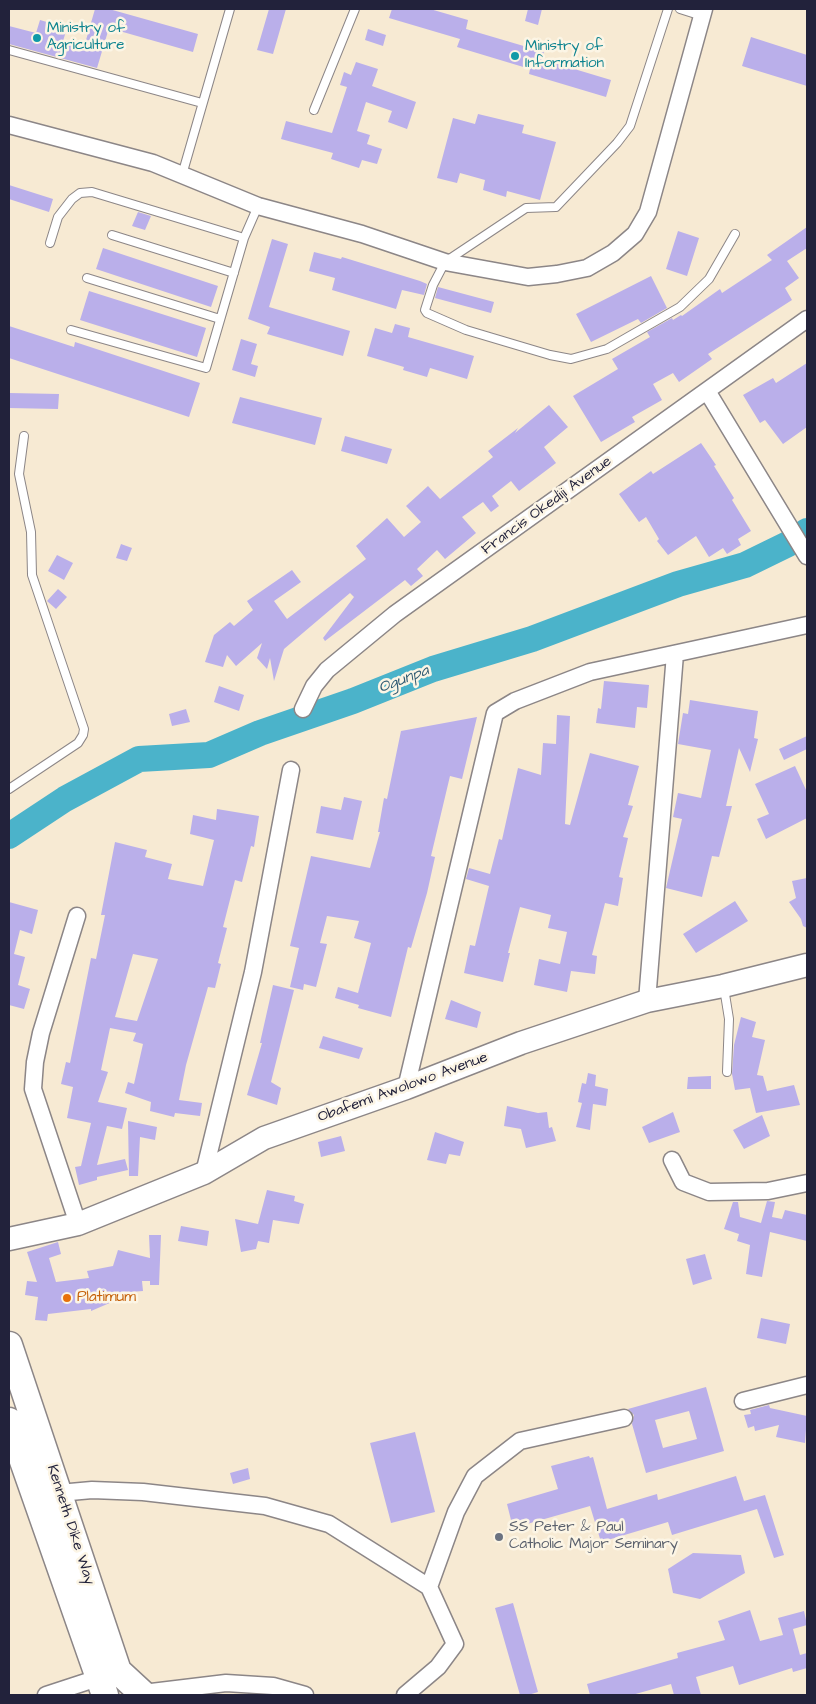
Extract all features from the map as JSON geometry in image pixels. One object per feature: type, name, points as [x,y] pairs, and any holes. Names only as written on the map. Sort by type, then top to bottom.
[{"type":"highway","name":"Kenneth Dike Way","points":[[9,1345],[59,1493],[107,1681]]},
{"type":"highway","name":"Kenneth Dike Way","points":[[9,1421],[107,1681],[144,1694]]},
{"type":"main road","name":"Obafemi Awolowo Avenue","points":[[9,1239],[78,1224],[204,1172],[264,1138],[406,1088],[521,1043],[647,1001],[723,986],[807,964]]},
{"type":"street","points":[[9,125],[153,163],[258,206],[362,234],[445,262],[528,277],[557,274],[587,268],[613,252],[635,234],[648,212],[703,12]]},
{"type":"street","name":"Francis Okediji Avenue","points":[[303,709],[314,686],[326,670],[395,614],[807,319]]},
{"type":"street","points":[[707,391],[807,556]]},
{"type":"street","points":[[406,1088],[495,713],[515,701],[590,672],[807,625]]},
{"type":"street","points":[[647,1001],[675,654]]},
{"type":"street","points":[[204,1172],[253,972],[291,770]]},
{"type":"street","points":[[77,916],[41,1033],[35,1062],[33,1089],[78,1224]]},
{"type":"street","points":[[672,1160],[683,1182],[709,1192],[768,1190],[807,1183]]},
{"type":"street","points":[[743,1401],[807,1385]]},
{"type":"street","points":[[429,1586],[456,1512],[475,1476],[520,1441],[624,1418]]},
{"type":"street","points":[[59,1493],[92,1490],[143,1492],[264,1506],[328,1524],[429,1586],[455,1644],[438,1667],[405,1695]]},
{"type":"street","points":[[46,1695],[107,1681]]},
{"type":"street","points":[[144,1694],[226,1683],[273,1686],[305,1695]]},
{"type":"lane","points":[[182,175],[230,9]]},
{"type":"lane","points":[[314,110],[354,9]]},
{"type":"lane","points":[[668,9],[630,126],[618,143],[556,207],[526,208],[445,262],[433,284],[426,306],[427,314],[466,330],[550,355],[571,358],[607,349],[680,307],[709,279],[735,234]]},
{"type":"lane","points":[[680,9],[703,12]]},
{"type":"lane","points":[[9,50],[202,103]]},
{"type":"lane","points":[[50,243],[58,217],[72,199],[80,193],[92,192],[244,238]]},
{"type":"lane","points":[[71,330],[206,368],[244,238],[258,206]]},
{"type":"lane","points":[[112,235],[234,273]]},
{"type":"lane","points":[[87,278],[220,319]]},
{"type":"lane","points":[[9,789],[78,743],[84,731],[32,576],[31,532],[19,474],[24,436]]},
{"type":"lane","points":[[723,986],[729,1019],[727,1072]]},
{"type":"building","name":"Ministry of Agriculture","points":[[95,9],[109,9],[198,34],[193,52],[109,28],[97,68],[9,44],[9,26],[36,33],[40,20],[67,28],[63,41],[84,47]]},
{"type":"building","points":[[269,9],[286,9],[273,54],[257,50]]},
{"type":"building","name":"Ministry of Information","points":[[392,9],[430,9],[468,20],[466,29],[544,52],[541,59],[611,80],[606,97],[529,74],[530,69],[457,47],[460,39],[389,18]]},
{"type":"building","points":[[528,9],[542,9],[538,25],[525,21]]},
{"type":"building","points":[[368,29],[386,35],[383,46],[365,40]]},
{"type":"building","points":[[751,37],[807,55],[807,86],[742,66]]},
{"type":"building","points":[[356,62],[378,69],[372,86],[416,102],[407,129],[388,122],[392,111],[366,102],[357,131],[370,135],[367,144],[382,149],[377,164],[362,160],[359,168],[331,159],[333,153],[281,139],[286,121],[332,133],[347,87],[340,85],[344,72],[351,75]]},
{"type":"building","points":[[478,114],[524,125],[522,133],[556,142],[540,200],[507,191],[506,197],[483,190],[485,180],[460,173],[457,183],[437,178],[453,118],[475,124]]},
{"type":"building","points":[[9,185],[53,199],[49,212],[9,199]]},
{"type":"building","points":[[138,212],[151,216],[145,230],[132,226]]},
{"type":"building","points":[[807,227],[807,248],[787,261],[799,278],[785,288],[792,300],[708,354],[712,359],[679,382],[673,373],[653,384],[662,400],[632,417],[635,422],[601,442],[573,396],[618,369],[612,359],[650,337],[647,332],[672,318],[673,320],[682,316],[720,289],[722,293],[772,260],[767,255]]},
{"type":"building","points":[[678,231],[699,238],[687,276],[666,269]]},
{"type":"building","points":[[272,239],[288,244],[269,307],[350,331],[343,356],[267,334],[270,327],[248,319]]},
{"type":"building","points":[[103,248],[218,286],[211,307],[96,269]]},
{"type":"building","points":[[314,252],[341,259],[342,257],[420,281],[427,284],[424,295],[402,290],[396,309],[332,290],[335,278],[309,271]]},
{"type":"building","points":[[651,276],[667,308],[641,323],[638,319],[591,342],[576,314]]},
{"type":"building","points":[[438,287],[494,302],[491,313],[435,298]]},
{"type":"building","points":[[89,291],[206,328],[197,357],[80,320]]},
{"type":"building","points":[[395,324],[410,328],[408,337],[474,356],[467,379],[430,368],[427,377],[403,370],[404,367],[367,356],[375,328],[392,333]]},
{"type":"building","points":[[9,326],[74,347],[75,342],[200,383],[189,417],[9,358]]},
{"type":"building","points":[[241,339],[257,344],[251,364],[258,366],[255,377],[232,370]]},
{"type":"building","points":[[807,363],[807,427],[783,444],[765,420],[760,423],[743,395],[773,378],[776,383]]},
{"type":"building","points":[[9,393],[59,394],[58,409],[9,408]]},
{"type":"building","points":[[240,397],[322,418],[315,445],[232,423]]},
{"type":"building","points":[[549,405],[568,427],[544,447],[556,463],[519,491],[511,481],[492,496],[499,506],[491,512],[483,502],[462,517],[476,533],[445,559],[437,550],[417,569],[423,576],[411,586],[405,580],[325,641],[323,638],[354,597],[350,593],[284,649],[274,681],[270,658],[267,669],[257,658],[262,643],[236,666],[227,655],[223,667],[205,662],[214,635],[230,622],[234,626],[253,610],[247,601],[292,570],[301,582],[274,601],[287,619],[366,559],[356,546],[387,518],[404,537],[421,522],[406,506],[428,486],[440,499],[493,457],[488,451],[518,428],[515,433]]},
{"type":"building","points":[[345,436],[392,449],[387,464],[341,451]]},
{"type":"building","points":[[701,443],[716,465],[714,466],[734,498],[732,500],[751,531],[738,539],[741,545],[727,554],[723,548],[709,557],[696,536],[668,555],[657,541],[659,539],[646,517],[639,522],[619,494],[651,471],[653,474]]},
{"type":"building","points":[[121,544],[132,548],[127,561],[116,558]]},
{"type":"building","points":[[57,555],[73,563],[64,580],[48,571]]},
{"type":"building","points":[[58,589],[67,597],[56,609],[47,601]]},
{"type":"building","points":[[604,681],[649,685],[647,708],[637,707],[635,728],[596,723],[598,708],[601,709]]},
{"type":"building","points":[[219,686],[244,695],[239,711],[214,702]]},
{"type":"building","points":[[690,700],[758,711],[754,738],[758,739],[750,772],[739,748],[726,806],[732,806],[719,857],[712,856],[702,897],[666,888],[682,819],[673,817],[678,793],[701,798],[711,750],[678,744],[683,713],[688,714]]},
{"type":"building","points":[[186,709],[190,722],[172,726],[169,714]]},
{"type":"building","points":[[557,715],[570,716],[565,824],[570,825],[590,753],[639,766],[628,805],[633,806],[623,837],[628,838],[619,877],[623,878],[618,906],[605,903],[592,955],[597,956],[595,974],[571,971],[567,992],[534,985],[539,959],[560,964],[567,932],[548,928],[551,915],[520,907],[508,953],[510,953],[503,982],[464,973],[470,945],[475,946],[489,886],[466,879],[469,868],[490,874],[499,839],[502,840],[518,768],[541,775],[543,743],[556,744]]},
{"type":"building","points":[[477,717],[462,779],[450,776],[431,856],[435,857],[427,893],[411,948],[408,947],[391,1017],[358,1008],[359,1005],[335,998],[338,987],[358,993],[371,943],[354,938],[359,921],[327,916],[320,943],[327,944],[316,987],[304,984],[303,990],[290,987],[299,948],[290,946],[311,856],[370,868],[380,832],[378,832],[384,798],[387,799],[401,731]]},
{"type":"building","points":[[807,736],[807,749],[784,760],[779,749]]},
{"type":"building","points":[[795,766],[807,792],[807,818],[766,839],[757,819],[769,814],[755,784]]},
{"type":"building","points":[[344,797],[362,801],[353,840],[316,833],[321,806],[341,810]]},
{"type":"building","points":[[217,809],[259,816],[254,847],[251,846],[242,882],[235,880],[223,927],[227,928],[218,963],[221,964],[215,988],[208,987],[186,1065],[179,1100],[202,1103],[200,1116],[175,1113],[174,1117],[150,1111],[151,1102],[125,1093],[128,1082],[134,1084],[143,1044],[133,1041],[136,1033],[110,1028],[101,1070],[108,1072],[98,1102],[127,1108],[122,1129],[107,1126],[97,1165],[125,1159],[128,1170],[97,1177],[97,1180],[79,1185],[75,1167],[81,1166],[91,1123],[67,1118],[73,1087],[61,1084],[66,1062],[70,1063],[91,958],[96,959],[105,915],[101,915],[115,842],[147,850],[145,857],[172,864],[168,879],[203,886],[214,840],[190,834],[193,815],[216,820]],"holes":[[[133,954],[158,959],[137,1021],[115,1017]]]},
{"type":"building","points":[[807,878],[807,928],[803,926],[801,919],[789,902],[796,898],[792,881]]},
{"type":"building","points":[[735,901],[748,921],[696,953],[683,934]]},
{"type":"building","points":[[9,902],[38,910],[32,934],[20,930],[14,954],[25,957],[18,985],[30,989],[24,1009],[9,1005]]},
{"type":"building","points":[[273,985],[294,990],[271,1082],[281,1088],[277,1105],[247,1095],[262,1043],[260,1043]]},
{"type":"building","points":[[451,1000],[481,1012],[477,1028],[445,1019]]},
{"type":"building","points":[[741,1017],[756,1022],[752,1037],[765,1040],[757,1075],[763,1076],[767,1091],[794,1085],[800,1105],[756,1113],[750,1088],[735,1090],[732,1074],[734,1045]]},
{"type":"building","points":[[323,1036],[363,1048],[359,1059],[319,1048]]},
{"type":"building","points":[[588,1073],[596,1075],[595,1086],[608,1089],[606,1106],[593,1104],[590,1130],[576,1127],[582,1103],[578,1102],[582,1083],[586,1084]]},
{"type":"building","points":[[711,1076],[711,1089],[687,1089],[688,1077]]},
{"type":"building","points":[[507,1106],[538,1113],[547,1112],[549,1128],[552,1127],[556,1141],[526,1148],[521,1129],[504,1126]]},
{"type":"building","points":[[673,1112],[680,1132],[649,1143],[642,1127]]},
{"type":"building","points":[[762,1115],[770,1136],[744,1149],[733,1130]]},
{"type":"building","points":[[128,1121],[157,1127],[155,1140],[140,1137],[138,1176],[129,1176]]},
{"type":"building","points":[[435,1132],[464,1142],[460,1156],[449,1154],[446,1164],[427,1160]]},
{"type":"building","points":[[341,1136],[345,1151],[321,1157],[318,1142]]},
{"type":"building","points":[[267,1190],[295,1196],[294,1201],[304,1204],[299,1224],[273,1220],[269,1243],[258,1241],[256,1249],[241,1252],[235,1219],[258,1224]]},
{"type":"building","points":[[767,1201],[775,1202],[772,1217],[782,1219],[785,1210],[807,1215],[807,1241],[770,1232],[762,1277],[746,1274],[750,1245],[737,1241],[739,1234],[724,1229],[733,1202],[738,1202],[740,1217],[761,1223]]},
{"type":"building","points":[[181,1226],[209,1231],[207,1246],[178,1241]]},
{"type":"building","points":[[149,1235],[161,1235],[159,1285],[150,1285],[150,1281],[142,1281],[143,1291],[116,1293],[119,1299],[91,1311],[91,1309],[48,1314],[47,1321],[35,1320],[38,1297],[25,1295],[27,1281],[37,1282],[27,1252],[58,1242],[61,1254],[49,1258],[56,1282],[89,1278],[87,1271],[113,1266],[118,1250],[150,1258]]},
{"type":"building","points":[[705,1254],[712,1279],[693,1285],[686,1259]]},
{"type":"building","points":[[761,1318],[790,1324],[786,1344],[757,1338]]},
{"type":"building","points":[[706,1387],[724,1451],[646,1473],[632,1424],[634,1415],[628,1409]],"holes":[[[689,1411],[697,1439],[663,1448],[655,1420]]]},
{"type":"building","points":[[769,1405],[770,1408],[807,1416],[805,1443],[776,1437],[779,1425],[755,1431],[754,1426],[748,1428],[744,1415],[751,1414],[750,1410]]},
{"type":"building","points":[[415,1432],[435,1512],[391,1523],[370,1443]]},
{"type":"building","points":[[589,1456],[590,1458],[593,1457],[607,1509],[657,1494],[658,1500],[736,1476],[744,1501],[765,1495],[784,1555],[774,1558],[757,1509],[672,1535],[668,1522],[601,1542],[590,1506],[513,1528],[507,1504],[558,1489],[551,1466]]},
{"type":"building","points":[[248,1468],[250,1479],[233,1484],[230,1473]]},
{"type":"building","points":[[693,1553],[741,1555],[745,1573],[700,1599],[673,1593],[668,1569]]},
{"type":"building","points":[[513,1603],[538,1692],[528,1695],[520,1695],[495,1608]]},
{"type":"building","points":[[750,1610],[760,1641],[783,1635],[778,1618],[804,1611],[807,1625],[793,1629],[800,1655],[807,1653],[807,1668],[793,1672],[792,1668],[739,1685],[733,1666],[696,1677],[701,1695],[674,1695],[671,1684],[632,1695],[590,1695],[587,1684],[678,1658],[677,1653],[725,1640],[718,1621]]},
{"type":"waterway","name":"Ogunpa","points":[[9,836],[65,799],[139,759],[209,755],[260,733],[353,701],[433,669],[532,639],[678,584],[745,565],[788,544],[807,531]]},
{"type":"place","name":"Ministry of Agriculture","points":[[37,38]]},
{"type":"place","name":"Ministry of Information","points":[[515,56]]},
{"type":"place","name":"Platimum","points":[[67,1298]]},
{"type":"place","name":"SS Peter & Paul Catholic Major Seminary","points":[[499,1537]]}]
